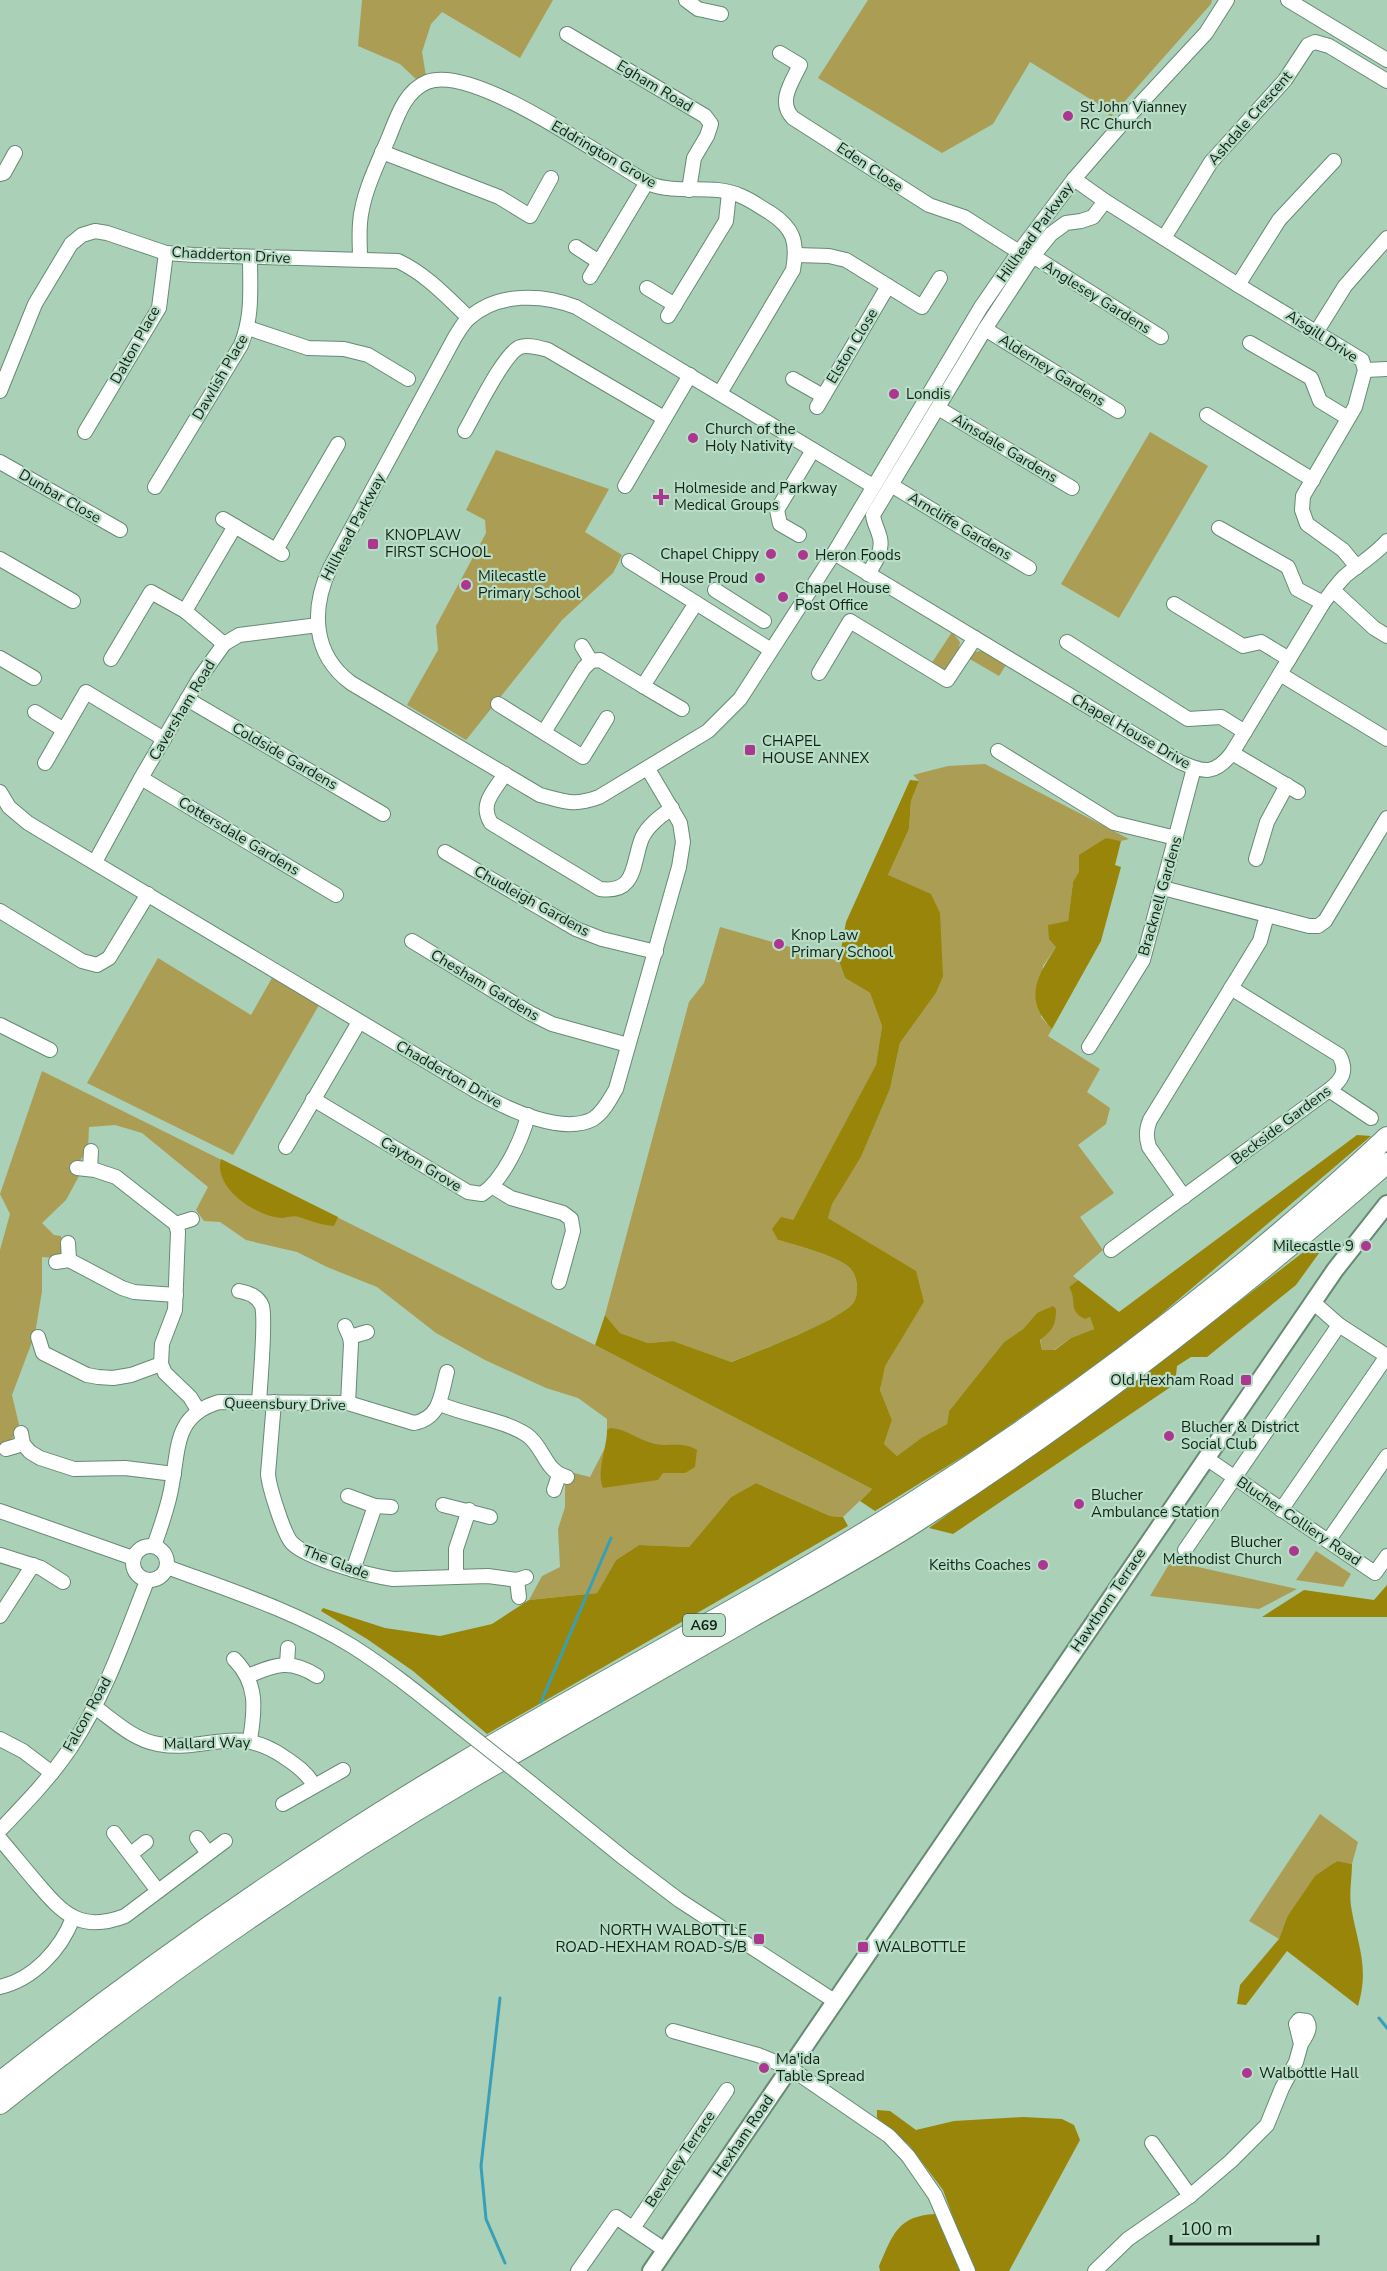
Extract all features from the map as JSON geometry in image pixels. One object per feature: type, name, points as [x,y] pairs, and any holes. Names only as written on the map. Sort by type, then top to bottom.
[{"type":"highway","name":"A69","points":[[0,2082],[134,1978],[197,1933],[368,1820],[458,1765],[911,1504],[1015,1435],[1123,1358],[1214,1287],[1283,1230],[1387,1137]]},
{"type":"highway","name":"A69","points":[[0,2104],[126,2007],[288,1892],[468,1779],[922,1518],[1016,1455],[1172,1342],[1296,1242],[1387,1163]]},
{"type":"main road","name":"Hawthorn Terrace","points":[[836,2002],[1313,1302],[1351,1247],[1387,1204]]},
{"type":"main road","name":"Hexham Road","points":[[651,2271],[836,2002]]},
{"type":"street","points":[[686,0],[698,9],[721,14]]},
{"type":"street","name":"Hillhead Parkway","points":[[873,486],[576,307],[558,300],[530,297],[495,303],[469,318],[455,337],[330,568],[321,587],[317,607],[322,644],[338,674],[371,696],[540,795],[560,800],[581,803],[599,797],[708,731],[741,699],[834,553],[981,307],[1019,252],[1074,179],[1126,118],[1206,33],[1227,0]]},
{"type":"street","points":[[1287,0],[1387,60]]},
{"type":"street","points":[[1301,0],[1387,52]]},
{"type":"street","name":"Egham Road","points":[[567,34],[705,116],[711,124],[694,158],[690,171],[689,190]]},
{"type":"street","name":"Ashdale Crescent","points":[[1164,237],[1205,169],[1285,80],[1308,45],[1315,42],[1329,46],[1387,81]]},
{"type":"street","name":"Eden Close","points":[[780,53],[800,65],[785,99],[785,107],[793,118],[929,205],[964,217],[1019,252]]},
{"type":"street","name":"Eddrington Grove","points":[[360,259],[360,222],[365,200],[398,113],[411,92],[427,82],[442,79],[458,81],[489,92],[528,110],[647,182],[663,188],[741,195],[781,220],[789,229],[796,255]]},
{"type":"street","points":[[382,152],[499,197],[530,216],[551,178]]},
{"type":"street","points":[[0,174],[4,173],[15,153]]},
{"type":"street","points":[[1238,285],[1279,220],[1334,161]]},
{"type":"street","name":"Aisgill Drive","points":[[1074,179],[1238,285],[1362,360],[1365,370],[1355,407],[1303,496],[1302,510],[1307,524],[1343,550],[1357,567]]},
{"type":"street","points":[[590,276],[647,182]]},
{"type":"street","points":[[646,288],[672,311],[726,221],[729,193]]},
{"type":"street","points":[[868,574],[880,550],[880,538],[874,526],[873,515],[985,329],[1051,234],[1066,223],[1093,217],[1105,201]]},
{"type":"street","name":"Chadderton Drive","points":[[0,391],[35,304],[71,244],[82,235],[95,231],[166,253],[398,261],[413,268],[469,318]]},
{"type":"street","points":[[1317,331],[1345,286],[1387,238]]},
{"type":"street","points":[[576,247],[599,261]]},
{"type":"street","name":"Dalton Place","points":[[85,432],[159,308],[166,253]]},
{"type":"street","points":[[720,393],[786,284],[793,270],[796,255],[829,256],[846,260],[922,307],[940,278]]},
{"type":"street","name":"Anglesey Gardens","points":[[1034,256],[1161,337]]},
{"type":"street","name":"Dawlish Place","points":[[155,487],[241,345],[248,328],[251,309],[250,257]]},
{"type":"street","name":"Elston Close","points":[[793,379],[820,401],[888,286]]},
{"type":"street","points":[[248,328],[308,348],[344,349],[368,356],[408,379]]},
{"type":"street","name":"Alderney Gardens","points":[[985,329],[1118,411]]},
{"type":"street","points":[[1250,343],[1311,378],[1320,401],[1348,418]]},
{"type":"street","points":[[465,431],[506,358],[520,347],[533,346],[548,350],[664,418]]},
{"type":"street","points":[[1365,370],[1387,369]]},
{"type":"street","points":[[625,486],[690,375]]},
{"type":"street","name":"Ainsdale Gardens","points":[[938,408],[1072,488]]},
{"type":"street","points":[[1207,414],[1312,480]]},
{"type":"street","points":[[185,611],[229,523],[280,553],[336,443]]},
{"type":"street","points":[[799,535],[780,524],[777,510],[813,450]]},
{"type":"street","name":"Dunbar Close","points":[[0,462],[120,530]]},
{"type":"street","name":"Arncliffe Gardens","points":[[891,485],[1029,568]]},
{"type":"street","points":[[1219,528],[1288,567],[1297,589],[1323,603]]},
{"type":"street","name":"Chapel House Drive","points":[[834,553],[1180,762],[1194,768],[1210,770],[1223,765],[1232,753],[1333,590],[1343,578],[1378,551],[1387,541]]},
{"type":"street","points":[[0,559],[73,602]]},
{"type":"street","points":[[629,561],[771,651]]},
{"type":"street","points":[[715,590],[764,621]]},
{"type":"street","points":[[1333,590],[1374,628],[1387,636]]},
{"type":"street","points":[[111,659],[151,592],[185,611],[224,644]]},
{"type":"street","points":[[643,686],[696,603]]},
{"type":"street","points":[[1174,604],[1243,646],[1261,642],[1289,659]]},
{"type":"street","points":[[730,624],[741,607]]},
{"type":"street","points":[[819,673],[850,621],[947,680],[975,638]]},
{"type":"street","name":"Caversham Road","points":[[95,862],[187,699],[224,644],[239,635],[318,625]]},
{"type":"street","points":[[1067,642],[1188,719],[1221,717],[1245,732]]},
{"type":"street","points":[[582,646],[591,660]]},
{"type":"street","points":[[0,658],[34,678]]},
{"type":"street","points":[[544,732],[591,660],[600,660],[682,709]]},
{"type":"street","points":[[1280,674],[1387,739]]},
{"type":"street","points":[[45,763],[86,692],[164,739]]},
{"type":"street","name":"Coldside Gardens","points":[[187,699],[383,814]]},
{"type":"street","points":[[498,704],[583,757],[607,718]]},
{"type":"street","points":[[35,712],[64,730]]},
{"type":"street","points":[[998,751],[1114,823],[1176,838]]},
{"type":"street","points":[[1232,753],[1293,788],[1266,822],[1256,859]]},
{"type":"street","name":"Bracknell Gardens","points":[[1089,1047],[1143,960],[1194,768]]},
{"type":"street","name":"Chadderton Drive","points":[[0,792],[5,811],[95,862],[503,1107],[565,1125],[583,1123],[595,1118],[616,1089],[679,867],[683,842],[680,823],[648,769]]},
{"type":"street","points":[[505,774],[486,804],[486,814],[491,823],[600,889],[613,891],[631,878],[642,837],[650,826],[672,808]]},
{"type":"street","name":"Cottersdale Gardens","points":[[141,778],[336,895]]},
{"type":"street","points":[[1162,888],[1309,926],[1318,926],[1325,921],[1387,818]]},
{"type":"street","name":"Chudleigh Gardens","points":[[445,852],[576,929],[602,939],[656,952]]},
{"type":"street","points":[[0,911],[82,962],[97,965],[109,958],[148,894]]},
{"type":"street","points":[[1184,1197],[1149,1148],[1146,1138],[1147,1129],[1150,1120],[1260,941],[1267,915]]},
{"type":"street","name":"Chesham Gardens","points":[[411,941],[552,1024],[628,1045]]},
{"type":"street","name":"Beckside Gardens","points":[[1111,1250],[1329,1090],[1339,1082],[1344,1073],[1343,1062],[1339,1055],[1231,988]]},
{"type":"street","points":[[286,1147],[359,1022]]},
{"type":"street","points":[[0,1025],[50,1050]]},
{"type":"street","points":[[1329,1090],[1371,1118]]},
{"type":"street","name":"Cayton Grove","points":[[313,1099],[468,1192],[482,1194],[493,1187]]},
{"type":"street","points":[[528,1115],[523,1134],[493,1187],[510,1198],[563,1213],[571,1219],[573,1232],[559,1282]]},
{"type":"street","points":[[92,1152],[83,1169],[107,1173],[126,1183],[176,1224],[178,1232],[176,1295],[171,1324],[162,1344],[161,1364],[165,1373],[190,1397],[198,1410],[182,1431],[177,1446],[167,1506],[154,1546]]},
{"type":"street","points":[[176,1224],[192,1219]]},
{"type":"street","points":[[68,1243],[62,1261],[134,1292],[176,1295]]},
{"type":"street","points":[[239,1291],[257,1299],[263,1314],[259,1402]]},
{"type":"street","points":[[1281,1510],[1387,1356],[1339,1325],[1313,1302]]},
{"type":"street","points":[[1185,1550],[1339,1325]]},
{"type":"street","points":[[348,1403],[348,1332],[367,1332]]},
{"type":"street","points":[[36,1348],[87,1375],[98,1377],[113,1378],[131,1375],[161,1364]]},
{"type":"street","points":[[447,1372],[440,1404],[472,1416],[516,1428],[530,1437],[551,1468],[563,1476],[554,1490]]},
{"type":"street","name":"Queensbury Drive","points":[[198,1410],[219,1402],[348,1403],[414,1423],[424,1421],[440,1404]]},
{"type":"street","name":"The Glade","points":[[274,1402],[269,1486],[279,1510],[285,1534],[300,1550],[378,1577],[393,1579],[456,1576],[521,1579],[519,1596]]},
{"type":"street","points":[[6,1449],[22,1439],[30,1452],[40,1458],[74,1469],[125,1468],[174,1474]]},
{"type":"street","points":[[1328,1541],[1387,1456]]},
{"type":"street","name":"Blucher Colliery Road","points":[[1206,1458],[1375,1573],[1387,1556]]},
{"type":"street","points":[[348,1496],[375,1506],[391,1507]]},
{"type":"street","points":[[442,1504],[490,1517]]},
{"type":"street","points":[[353,1569],[375,1506]]},
{"type":"street","points":[[456,1576],[456,1549],[469,1510]]},
{"type":"street","points":[[0,1511],[133,1558]]},
{"type":"street","points":[[154,1546],[165,1554],[166,1567],[160,1577],[147,1581],[134,1570],[133,1558],[141,1548],[154,1546]]},
{"type":"street","points":[[0,1555],[50,1572],[63,1582]]},
{"type":"street","points":[[0,1616],[33,1565]]},
{"type":"street","points":[[166,1567],[265,1604],[311,1624],[351,1646],[405,1682],[679,1900],[836,2002]]},
{"type":"street","name":"Falcon Road","points":[[0,1830],[52,1773],[71,1748],[95,1707],[147,1581]]},
{"type":"street","points":[[287,1664],[288,1648]]},
{"type":"street","points":[[234,1659],[248,1677],[252,1687],[253,1712],[250,1740]]},
{"type":"street","points":[[248,1677],[267,1668],[287,1664],[300,1667],[317,1676]]},
{"type":"street","name":"Mallard Way","points":[[95,1707],[133,1735],[160,1745],[250,1740],[266,1746],[299,1767],[314,1785]]},
{"type":"street","points":[[0,1740],[23,1750],[52,1773]]},
{"type":"street","points":[[282,1804],[343,1770]]},
{"type":"street","points":[[114,1833],[158,1891]]},
{"type":"street","points":[[197,1838],[208,1853]]},
{"type":"street","points":[[0,1839],[50,1899],[73,1918],[96,1922],[116,1920],[133,1911],[225,1841]]},
{"type":"street","points":[[131,1854],[146,1842]]},
{"type":"street","points":[[0,1987],[24,1976],[53,1954],[62,1942],[73,1918]]},
{"type":"street","points":[[673,2031],[758,2055],[790,2068],[889,2136],[908,2156],[935,2195],[968,2271]]},
{"type":"street","points":[[1095,2271],[1128,2239],[1190,2196],[1231,2161],[1267,2125],[1282,2088],[1296,2062],[1301,2044]]},
{"type":"street","name":"Beverley Terrace","points":[[633,2228],[727,2090]]},
{"type":"street","points":[[1152,2143],[1190,2196]]},
{"type":"street","points":[[578,2271],[616,2217],[665,2250]]},
{"type":"shaded area","points":[[362,0],[553,0],[520,58],[442,12],[431,24],[422,52],[426,76],[417,80],[400,64],[358,46]]},
{"type":"shaded area","points":[[868,0],[1212,0],[1211,4],[1109,119],[1108,110],[1030,62],[993,124],[942,153],[818,78]]},
{"type":"shaded area","points":[[1150,432],[1208,466],[1119,618],[1061,584]]},
{"type":"shaded area","points":[[496,450],[609,489],[585,532],[622,555],[613,573],[562,620],[466,740],[407,705],[438,650],[436,626],[486,533],[485,520],[466,510]]},
{"type":"shaded area","points":[[952,632],[960,642],[958,652],[946,669],[942,670],[931,664]]},
{"type":"shaded area","points":[[982,651],[1006,665],[999,676],[968,658],[973,652]]},
{"type":"shaded area","points":[[985,764],[1129,839],[1121,841],[1106,839],[1073,882],[1068,921],[1056,947],[1043,966],[1041,1017],[1052,1029],[1048,1036],[1100,1069],[1087,1092],[1110,1108],[1106,1124],[1078,1145],[1114,1193],[1080,1217],[1103,1250],[1073,1276],[1078,1280],[1069,1287],[1090,1316],[1094,1329],[1071,1338],[1054,1350],[1042,1350],[1037,1313],[1023,1329],[1004,1342],[949,1411],[947,1424],[921,1438],[897,1456],[884,1444],[892,1420],[880,1390],[884,1366],[924,1302],[860,1238],[828,1218],[831,1204],[861,1157],[890,1089],[900,1043],[936,993],[943,977],[888,875],[909,829],[911,801],[919,781],[913,775],[948,766]]},
{"type":"shaded area","points":[[910,780],[919,781],[911,801],[909,829],[888,875],[931,894],[940,913],[943,977],[936,993],[900,1043],[890,1089],[861,1157],[832,1204],[828,1218],[916,1271],[924,1302],[885,1366],[880,1390],[892,1420],[884,1444],[897,1456],[921,1438],[947,1424],[949,1411],[1004,1342],[1023,1329],[1037,1313],[1053,1306],[1056,1309],[1053,1327],[1040,1340],[1042,1350],[1055,1350],[1071,1338],[1094,1329],[1090,1317],[1085,1319],[1074,1309],[1072,1292],[1069,1287],[1078,1280],[1119,1312],[1357,1135],[1371,1136],[1132,1339],[980,1446],[875,1511],[860,1501],[872,1489],[595,1345],[605,1315],[620,1333],[648,1343],[673,1341],[731,1362],[816,1327],[833,1318],[854,1302],[857,1285],[855,1275],[850,1268],[827,1255],[778,1240],[772,1229],[781,1217],[793,1220],[876,1065],[882,1026],[870,993],[845,978],[839,961],[846,922]]},
{"type":"shaded area","points":[[1106,838],[1121,841],[1115,865],[1121,867],[1101,941],[1052,1029],[1043,1018],[1036,997],[1036,988],[1043,968],[1056,947],[1049,939],[1048,925],[1068,921],[1073,882],[1079,872],[1079,855]]},
{"type":"shaded area","points":[[720,927],[839,961],[845,978],[870,993],[882,1026],[876,1066],[793,1220],[778,1240],[816,1251],[845,1264],[855,1276],[856,1299],[846,1309],[816,1327],[730,1362],[673,1341],[648,1343],[620,1333],[605,1315],[689,1002],[704,983]]},
{"type":"shaded area","points":[[158,958],[251,1015],[272,978],[319,1005],[233,1155],[87,1083]]},
{"type":"shaded area","points":[[42,1071],[595,1345],[872,1489],[843,1517],[830,1516],[756,1483],[731,1497],[689,1547],[639,1545],[616,1560],[597,1593],[529,1600],[542,1576],[560,1567],[558,1529],[565,1507],[565,1485],[574,1473],[590,1477],[607,1444],[607,1419],[578,1398],[546,1388],[485,1360],[436,1333],[377,1287],[297,1252],[246,1240],[220,1222],[204,1221],[196,1210],[208,1187],[142,1133],[115,1125],[89,1127],[88,1149],[79,1162],[79,1176],[66,1200],[42,1223],[54,1235],[61,1236],[68,1259],[42,1257],[42,1291],[35,1334],[12,1395],[20,1429],[0,1453],[0,1250],[10,1214],[0,1194]]},
{"type":"shaded area","points":[[221,1159],[338,1217],[334,1226],[297,1216],[281,1218],[271,1216],[249,1206],[230,1190],[223,1180],[220,1170]]},
{"type":"shaded area","points":[[1314,1244],[1322,1249],[1296,1285],[1207,1357],[1191,1357],[1177,1366],[1175,1384],[953,1534],[929,1528],[1167,1357]]},
{"type":"shaded area","points":[[610,1428],[622,1430],[655,1444],[692,1447],[697,1450],[695,1467],[685,1473],[663,1473],[658,1480],[603,1488],[601,1467],[607,1430]]},
{"type":"shaded area","points":[[756,1483],[830,1516],[843,1517],[848,1526],[487,1734],[413,1671],[321,1611],[323,1608],[385,1628],[440,1636],[492,1624],[529,1600],[597,1593],[616,1560],[639,1545],[689,1547],[731,1497]]},
{"type":"shaded area","points":[[1316,1551],[1351,1574],[1343,1587],[1296,1580]]},
{"type":"shaded area","points":[[1171,1561],[1297,1589],[1259,1609],[1150,1596]]},
{"type":"shaded area","points":[[1387,1585],[1387,1617],[1262,1617],[1304,1590],[1374,1600]]},
{"type":"shaded area","points":[[1320,1814],[1358,1842],[1352,1864],[1336,1861],[1287,1917],[1279,1939],[1249,1921]]},
{"type":"shaded area","points":[[1337,1861],[1352,1864],[1350,1901],[1363,1967],[1358,2006],[1287,1951],[1246,2005],[1237,2004],[1240,1985],[1279,1939],[1287,1917],[1315,1876]]},
{"type":"shaded area","points":[[877,2110],[890,2111],[916,2130],[954,2121],[1023,2117],[1062,2119],[1074,2125],[1080,2140],[1009,2271],[973,2271],[943,2190],[909,2145],[877,2118]]},
{"type":"shaded area","points":[[935,2214],[947,2234],[960,2271],[880,2271],[879,2266],[888,2245],[898,2229],[912,2219]]},
{"type":"waterway","points":[[541,1702],[611,1538]]},
{"type":"waterway","points":[[500,1998],[481,2166],[486,2219],[505,2263]]},
{"type":"waterway","points":[[1379,2018],[1387,2028]]},
{"type":"place","name":"St John Vianney RC Church","points":[[1068,116]]},
{"type":"place","name":"Londis","points":[[894,394]]},
{"type":"place","name":"Church of the Holy Nativity","points":[[693,438]]},
{"type":"place","name":"Holmeside and Parkway Medical Groups","points":[[661,497]]},
{"type":"place","name":"KNOPLAW FIRST SCHOOL","points":[[373,544]]},
{"type":"place","name":"Chapel Chippy","points":[[771,554]]},
{"type":"place","name":"Heron Foods","points":[[803,555]]},
{"type":"place","name":"House Proud","points":[[760,578]]},
{"type":"place","name":"Milecastle Primary School","points":[[466,585]]},
{"type":"place","name":"Chapel House Post Office","points":[[783,597]]},
{"type":"place","name":"CHAPEL HOUSE ANNEX","points":[[750,750]]},
{"type":"place","name":"Knop Law Primary School","points":[[779,944]]},
{"type":"place","name":"Milecastle 9","points":[[1366,1246]]},
{"type":"place","name":"Old Hexham Road","points":[[1246,1380]]},
{"type":"place","name":"Blucher & District Social Club","points":[[1169,1436]]},
{"type":"place","name":"Blucher Ambulance Station","points":[[1079,1504]]},
{"type":"place","name":"Blucher Methodist Church","points":[[1294,1551]]},
{"type":"place","name":"Keiths Coaches","points":[[1043,1565]]},
{"type":"place","name":"NORTH WALBOTTLE ROAD-HEXHAM ROAD-S/B","points":[[759,1939]]},
{"type":"place","name":"WALBOTTLE","points":[[863,1947]]},
{"type":"place","name":"Ma'ida Table Spread","points":[[764,2068]]},
{"type":"place","name":"Walbottle Hall","points":[[1247,2073]]}]
